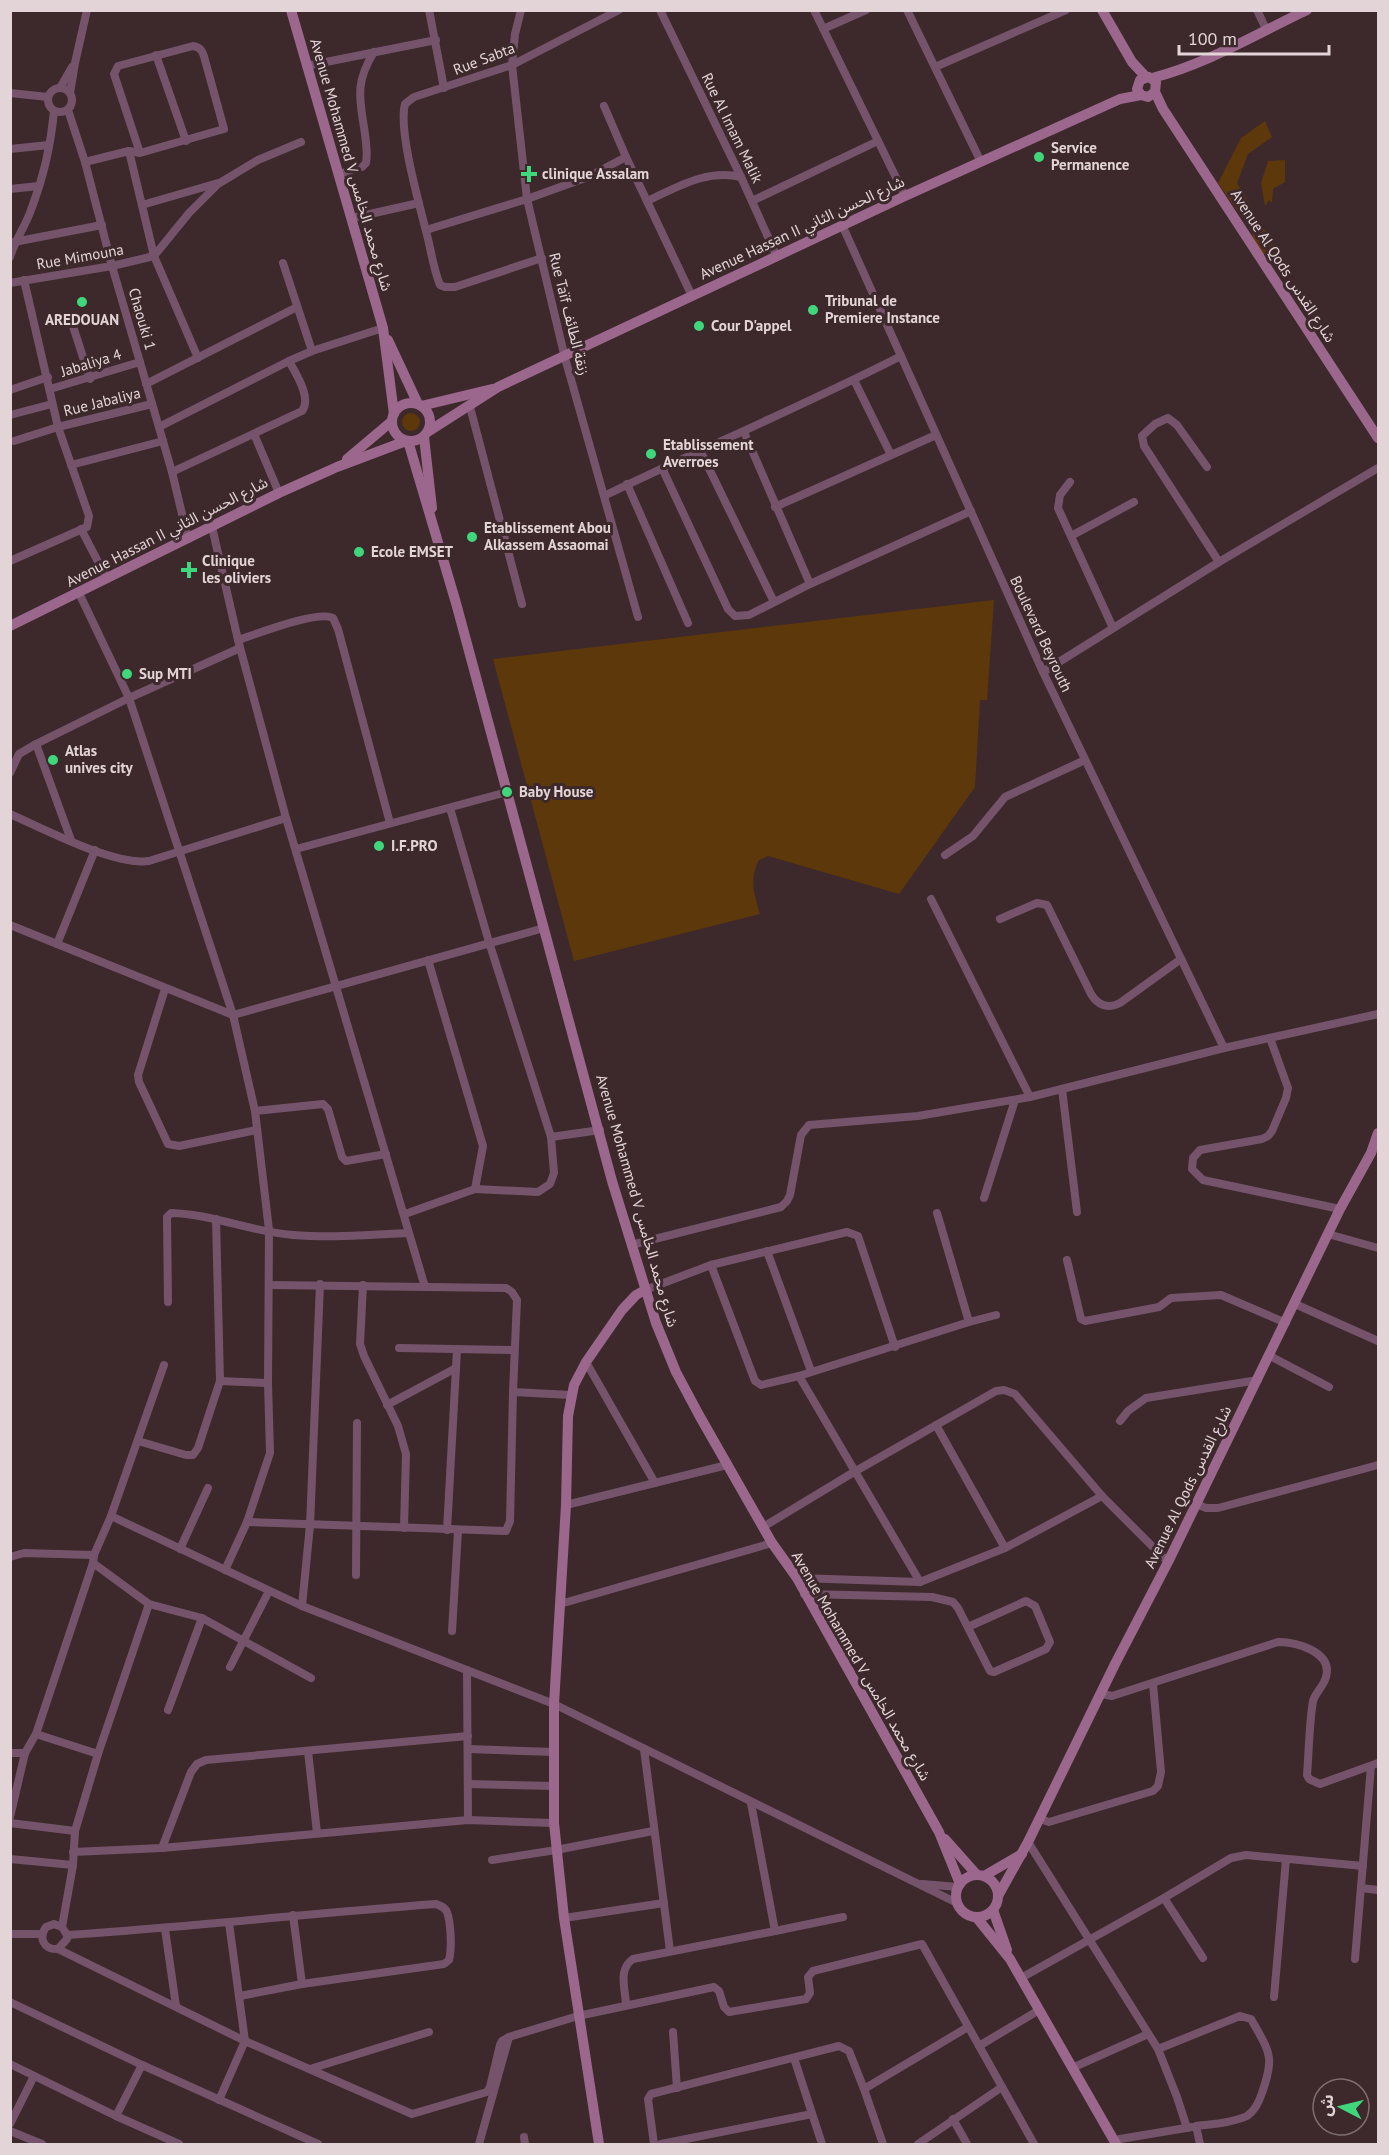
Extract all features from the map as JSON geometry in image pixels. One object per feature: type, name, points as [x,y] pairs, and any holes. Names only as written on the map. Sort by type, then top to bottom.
[{"type":"street","points":[[52,128],[68,109],[72,100],[70,93],[75,63],[87,10]]},
{"type":"street","name":"Avenue Mohammed V شارع محمد الخامس","points":[[291,10],[383,328]]},
{"type":"street","points":[[429,10],[444,88]]},
{"type":"street","name":"Rue Taïf زنقة الطائف","points":[[521,10],[515,34],[512,65],[528,199],[565,358],[638,617]]},
{"type":"street","name":"Rue Sabta","points":[[419,203],[403,116],[405,105],[411,99],[512,65],[619,10]]},
{"type":"street","name":"Rue Al Imam Malik","points":[[660,10],[741,177],[777,258]]},
{"type":"street","points":[[814,10],[905,196]]},
{"type":"street","points":[[823,29],[866,10]]},
{"type":"street","points":[[907,10],[981,162]]},
{"type":"street","points":[[935,67],[1066,10]]},
{"type":"street","name":"Avenue Al Qods شارع القدس","points":[[1102,10],[1147,87],[1378,438]]},
{"type":"street","points":[[1257,10],[1267,31]]},
{"type":"street","name":"Avenue Hassan II شارع الحسن الثاني","points":[[419,405],[498,387],[565,358],[905,196],[1147,87],[1307,10]]},
{"type":"street","points":[[306,66],[436,40]]},
{"type":"street","points":[[85,162],[129,152],[140,153],[224,129],[210,76],[200,49],[193,46],[156,55],[118,66],[115,70],[114,74],[140,153]]},
{"type":"street","points":[[339,174],[366,164],[359,86],[374,52]]},
{"type":"street","points":[[156,55],[186,141]]},
{"type":"street","points":[[60,88],[75,63]]},
{"type":"street","points":[[10,257],[14,242],[30,213],[49,145],[54,111],[48,104],[48,97],[52,90],[60,88],[70,93]]},
{"type":"street","points":[[10,93],[48,97]]},
{"type":"street","points":[[604,106],[692,296]]},
{"type":"street","points":[[54,111],[68,109]]},
{"type":"street","name":"Chaouki 1","points":[[68,109],[163,441],[188,539]]},
{"type":"street","points":[[752,201],[878,141]]},
{"type":"street","points":[[154,256],[189,213],[222,182],[258,160],[301,142]]},
{"type":"street","points":[[10,149],[49,145]]},
{"type":"street","points":[[129,152],[154,256],[198,358]]},
{"type":"street","points":[[426,230],[528,199],[588,177],[626,157]]},
{"type":"street","points":[[647,201],[706,176],[721,173],[741,177]]},
{"type":"street","points":[[142,205],[222,182]]},
{"type":"street","points":[[10,189],[39,186]]},
{"type":"street","points":[[352,219],[419,203],[438,280],[444,287],[455,287],[542,258]]},
{"type":"street","points":[[14,242],[102,225]]},
{"type":"street","name":"Boulevard Beyrouth","points":[[843,226],[1043,672],[1224,1048]]},
{"type":"street","name":"Rue Mimouna","points":[[10,283],[112,266],[154,256]]},
{"type":"street","points":[[283,263],[312,351]]},
{"type":"street","name":"Rue Jabaliya","points":[[24,280],[58,427],[89,516],[87,527],[81,529]]},
{"type":"street","points":[[146,384],[297,307]]},
{"type":"street","points":[[71,320],[90,379]]},
{"type":"street","points":[[159,428],[289,361],[312,351],[383,328]]},
{"type":"street","points":[[383,328],[419,405]]},
{"type":"street","points":[[383,328],[394,431],[407,441],[434,526]]},
{"type":"street","points":[[604,495],[744,432],[901,356]]},
{"type":"street","points":[[171,472],[302,411],[306,404],[304,394],[289,361]]},
{"type":"street","name":"Jabaliya 4","points":[[50,389],[90,379],[140,362]]},
{"type":"street","points":[[10,390],[48,377]]},
{"type":"street","points":[[854,380],[891,455]]},
{"type":"street","name":"Avenue Hassan II شارع الحسن الثاني","points":[[426,434],[498,387]]},
{"type":"street","points":[[10,415],[52,404]]},
{"type":"street","name":"Rue Jabaliya","points":[[14,441],[58,427],[152,404]]},
{"type":"street","points":[[393,417],[407,404],[419,405],[426,409],[430,420],[426,434],[434,526]]},
{"type":"street","points":[[470,407],[522,604]]},
{"type":"street","name":"Avenue Hassan II شارع الحسن الثاني","points":[[338,466],[370,442],[393,417]]},
{"type":"street","points":[[1208,467],[1177,425],[1168,418],[1155,424],[1142,436],[1144,446],[1219,562]]},
{"type":"street","points":[[744,432],[810,584]]},
{"type":"street","points":[[254,434],[279,493]]},
{"type":"street","points":[[407,441],[419,440],[426,434]]},
{"type":"street","points":[[775,507],[936,435]]},
{"type":"street","points":[[71,465],[163,441]]},
{"type":"street","name":"Avenue Hassan II شارع الحسن الثاني","points":[[10,626],[279,493],[338,466],[407,441]]},
{"type":"street","points":[[700,450],[774,602]]},
{"type":"street","points":[[662,468],[729,611],[735,616],[745,616],[970,511]]},
{"type":"street","points":[[1043,672],[1219,562],[1378,468]]},
{"type":"street","points":[[1070,482],[1060,495],[1058,508],[1113,628]]},
{"type":"street","points":[[627,484],[688,623]]},
{"type":"street","points":[[1071,536],[1134,502]]},
{"type":"street","name":"Avenue Mohammed V شارع محمد الخامس","points":[[434,526],[631,1245],[645,1290],[676,1372],[772,1543],[797,1578],[939,1832],[959,1885]]},
{"type":"street","points":[[212,527],[239,644],[286,818],[425,1287]]},
{"type":"street","points":[[10,561],[81,529],[107,579]]},
{"type":"street","points":[[79,593],[129,698],[233,1015],[255,1112],[268,1230],[270,1453],[247,1522],[225,1570]]},
{"type":"street","points":[[10,773],[15,752],[36,744],[239,644],[311,617],[325,615],[333,618],[339,629],[390,823]]},
{"type":"street","points":[[36,744],[71,840]]},
{"type":"street","points":[[945,855],[973,836],[1005,797],[1085,760]]},
{"type":"street","points":[[296,849],[507,792]]},
{"type":"street","points":[[405,1214],[475,1189],[538,1192],[550,1184],[554,1173],[551,1137],[489,942],[450,808]]},
{"type":"street","points":[[10,814],[96,850],[138,862],[149,861],[286,818]]},
{"type":"street","points":[[57,944],[96,850]]},
{"type":"street","points":[[931,899],[1030,1097]]},
{"type":"street","points":[[1000,919],[1037,903],[1047,904],[1091,994],[1103,1006],[1115,1006],[1120,1003],[1181,959]]},
{"type":"street","points":[[10,926],[233,1015],[544,928]]},
{"type":"street","points":[[428,960],[483,1146],[475,1189]]},
{"type":"street","points":[[165,989],[138,1075],[139,1082],[168,1144],[179,1146],[257,1130]]},
{"type":"street","points":[[631,1245],[781,1207],[790,1195],[801,1135],[809,1125],[918,1116],[1015,1100],[1224,1048],[1378,1014]]},
{"type":"street","points":[[1270,1038],[1288,1088],[1272,1131],[1262,1139],[1200,1150],[1193,1158],[1192,1169],[1203,1180],[1340,1209]]},
{"type":"street","points":[[1062,1089],[1077,1212]]},
{"type":"street","points":[[984,1198],[1015,1100]]},
{"type":"street","points":[[255,1112],[323,1104],[328,1108],[342,1157],[346,1161],[386,1154]]},
{"type":"street","points":[[551,1137],[600,1130]]},
{"type":"street","name":"Avenue Al Qods شارع القدس","points":[[998,1896],[1040,1819],[1168,1562],[1340,1209],[1375,1153],[1378,1133]]},
{"type":"street","points":[[168,1302],[167,1217],[171,1213],[292,1235],[408,1233]]},
{"type":"street","points":[[937,1213],[969,1322]]},
{"type":"street","points":[[138,1441],[186,1455],[193,1455],[198,1448],[220,1381],[216,1220]]},
{"type":"street","points":[[599,2145],[564,1918],[554,1822],[554,1704],[571,1395],[586,1362],[622,1310],[636,1295],[711,1265],[848,1232],[858,1236],[895,1347]]},
{"type":"street","points":[[1328,1234],[1378,1248]]},
{"type":"street","points":[[767,1251],[811,1371]]},
{"type":"street","points":[[1067,1260],[1081,1319],[1084,1321],[1159,1308],[1170,1298],[1221,1294],[1286,1323]]},
{"type":"street","points":[[711,1265],[755,1381],[764,1385],[996,1315]]},
{"type":"street","points":[[247,1522],[498,1532],[506,1531],[510,1521],[517,1300],[512,1292],[506,1288],[269,1284]]},
{"type":"street","points":[[302,1606],[310,1525],[320,1284]]},
{"type":"street","points":[[363,1285],[360,1344],[398,1425],[406,1454],[404,1528]]},
{"type":"street","points":[[1295,1304],[1378,1341]]},
{"type":"street","points":[[399,1348],[514,1350]]},
{"type":"street","points":[[447,1530],[458,1350]]},
{"type":"street","points":[[1270,1356],[1329,1387]]},
{"type":"street","points":[[586,1362],[655,1483]]},
{"type":"street","points":[[10,1817],[25,1754],[36,1734],[94,1559],[164,1365]]},
{"type":"street","points":[[387,1405],[456,1368]]},
{"type":"street","points":[[799,1376],[920,1582]]},
{"type":"street","points":[[1120,1421],[1128,1411],[1146,1398],[1258,1380]]},
{"type":"street","points":[[220,1381],[268,1383]]},
{"type":"street","points":[[763,1527],[996,1391],[1010,1391],[1102,1496],[1168,1562]]},
{"type":"street","points":[[513,1392],[571,1395]]},
{"type":"street","points":[[357,1423],[357,1575]]},
{"type":"street","points":[[936,1425],[1005,1548]]},
{"type":"street","points":[[566,1505],[727,1465]]},
{"type":"street","points":[[1196,1504],[1206,1508],[1218,1508],[1378,1465]]},
{"type":"street","points":[[180,1549],[208,1488]]},
{"type":"street","points":[[797,1578],[920,1582],[1005,1548],[1102,1496]]},
{"type":"street","points":[[111,1516],[302,1606],[554,1704],[957,1903],[964,1913],[976,1918],[1010,1959],[1115,2142],[1247,2116],[1259,2102],[1270,2071],[1271,2061],[1259,2033],[1251,2019],[1240,2016],[1158,2049]]},
{"type":"street","points":[[452,1631],[458,1531]]},
{"type":"street","points":[[560,1605],[772,1543]]},
{"type":"street","points":[[10,1557],[24,1553],[94,1559],[149,1604],[202,1618],[311,1678]]},
{"type":"street","points":[[231,1668],[268,1590]]},
{"type":"street","points":[[804,1594],[940,1598],[952,1602],[958,1608],[990,1671],[994,1672],[1046,1649],[1050,1642],[1035,1606],[1026,1601],[968,1627]]},
{"type":"street","points":[[58,1949],[65,1943],[75,1832],[98,1754],[149,1604]]},
{"type":"street","points":[[168,1710],[202,1618]]},
{"type":"street","points":[[1102,1694],[1112,1696],[1153,1684],[1278,1642],[1294,1642],[1319,1655],[1328,1667],[1326,1679],[1313,1698],[1307,1775],[1309,1779],[1320,1784],[1375,1765],[1355,1959]]},
{"type":"street","points":[[467,1670],[468,1820]]},
{"type":"street","points":[[1040,1819],[1049,1822],[1153,1791],[1158,1786],[1161,1772],[1153,1684]]},
{"type":"street","points":[[36,1734],[98,1754]]},
{"type":"street","points":[[162,1848],[191,1772],[197,1764],[206,1761],[468,1736]]},
{"type":"street","points":[[468,1749],[553,1752]]},
{"type":"street","points":[[644,1749],[670,1951]]},
{"type":"street","points":[[308,1751],[317,1833]]},
{"type":"street","points":[[10,1753],[25,1754]]},
{"type":"street","points":[[468,1784],[554,1785]]},
{"type":"street","points":[[751,1803],[775,1931]]},
{"type":"street","points":[[74,1852],[162,1848],[468,1820],[554,1822]]},
{"type":"street","points":[[10,1823],[75,1832]]},
{"type":"street","points":[[492,1860],[653,1831]]},
{"type":"street","name":"Avenue Mohammed V شارع محمد الخامس","points":[[939,1832],[980,1875]]},
{"type":"street","points":[[1028,1842],[1158,2049],[1178,2097],[1187,2128]]},
{"type":"street","points":[[957,1903],[959,1885],[964,1879],[980,1875],[1022,1854]]},
{"type":"street","points":[[1021,1978],[1164,1898],[1231,1857],[1246,1855],[1363,1866]]},
{"type":"street","points":[[10,1859],[73,1866]]},
{"type":"street","points":[[1274,1997],[1286,1859]]},
{"type":"street","points":[[976,1918],[986,1916],[993,1910],[998,1896],[994,1883],[980,1875]]},
{"type":"street","points":[[917,1883],[959,1885]]},
{"type":"street","points":[[1361,1888],[1378,1890]]},
{"type":"street","points":[[1164,1898],[1203,1958]]},
{"type":"street","points":[[240,1996],[302,1984],[444,1964],[449,1960],[451,1952],[448,1913],[444,1907],[436,1904],[293,1915],[165,1929],[65,1931],[59,1925],[50,1925],[43,1930],[43,1943],[46,1946],[58,1949],[245,2041],[412,2114],[487,2092],[500,2045],[509,2037],[626,2004],[714,1988],[719,1991],[724,2007],[729,2012],[806,1999],[810,1993],[808,1977],[813,1971],[922,1944],[1034,2145]]},
{"type":"street","points":[[564,1918],[664,1904]]},
{"type":"street","points":[[993,1910],[1010,1959]]},
{"type":"street","points":[[293,1915],[302,1984]]},
{"type":"street","points":[[626,2004],[623,1969],[633,1959],[843,1917]]},
{"type":"street","points":[[219,2100],[245,2041],[229,1923]]},
{"type":"street","points":[[165,1929],[176,2006]]},
{"type":"street","points":[[10,1934],[42,1934]]},
{"type":"street","points":[[10,2002],[318,2145]]},
{"type":"street","points":[[979,2046],[1039,2010]]},
{"type":"street","points":[[864,2089],[968,2026]]},
{"type":"street","points":[[310,2069],[429,2032]]},
{"type":"street","points":[[673,2032],[677,2088]]},
{"type":"street","points":[[1072,2068],[1148,2034]]},
{"type":"street","points":[[479,2145],[509,2037]]},
{"type":"street","points":[[654,2145],[649,2097],[839,2046],[849,2051],[883,2145]]},
{"type":"street","points":[[794,2058],[822,2145]]},
{"type":"street","points":[[10,2064],[179,2145]]},
{"type":"street","points":[[116,2116],[142,2065]]},
{"type":"street","points":[[10,2124],[34,2076]]},
{"type":"street","points":[[918,2145],[1002,2087]]},
{"type":"street","points":[[661,2145],[812,2114]]},
{"type":"street","points":[[953,2119],[967,2145]]},
{"type":"street","points":[[1196,2126],[1200,2145]]},
{"type":"street","points":[[10,2131],[42,2145]]},
{"type":"shaded area","points":[[1265,121],[1272,137],[1248,154],[1237,183],[1279,254],[1264,266],[1250,229],[1218,183],[1241,138]]},
{"type":"shaded area","points":[[1285,160],[1285,182],[1273,189],[1272,203],[1269,200],[1265,206],[1261,183],[1268,161]]},
{"type":"shaded area","points":[[411,413],[417,416],[420,422],[417,428],[411,431],[405,428],[402,422],[405,416]]},
{"type":"shaded area","points":[[994,600],[987,700],[980,700],[975,787],[899,894],[768,856],[759,860],[753,880],[760,914],[574,961],[493,659]]},
{"type":"place","name":"Service Permanence","points":[[1039,157]]},
{"type":"place","name":"clinique Assalam","points":[[529,174]]},
{"type":"place","name":"AREDOUAN","points":[[82,302]]},
{"type":"place","name":"Tribunal de Premiere Instance","points":[[813,310]]},
{"type":"place","name":"Cour D'appel","points":[[699,326]]},
{"type":"place","name":"Etablissement Averroes","points":[[651,454]]},
{"type":"place","name":"Etablissement Abou Alkassem Assaomai","points":[[472,537]]},
{"type":"place","name":"Ecole EMSET","points":[[359,552]]},
{"type":"place","name":"Clinique les oliviers","points":[[189,570]]},
{"type":"place","name":"Sup MTI","points":[[127,674]]},
{"type":"place","name":"Atlas unives city","points":[[53,760]]},
{"type":"place","name":"Baby House","points":[[507,792]]},
{"type":"place","name":"I.F.PRO","points":[[379,846]]}]
